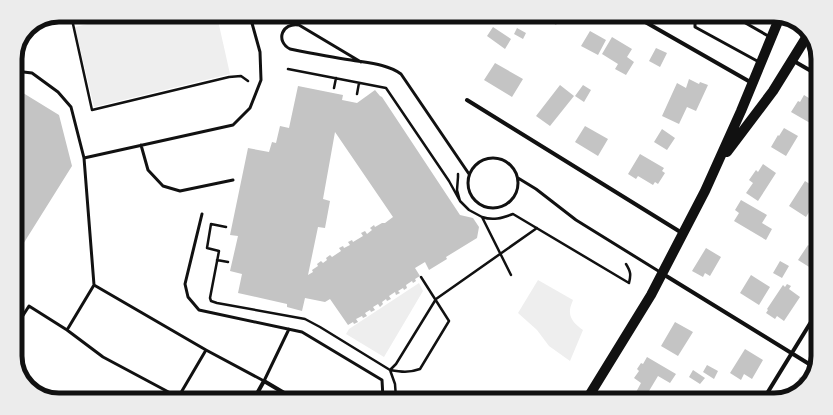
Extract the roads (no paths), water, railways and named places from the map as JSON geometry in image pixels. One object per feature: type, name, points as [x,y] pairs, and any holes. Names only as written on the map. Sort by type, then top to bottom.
[{"type":"main road","points":[[591,393],[651,296],[682,233],[705,191],[778,22]]},
{"type":"main road","points":[[715,168],[773,90],[805,39]]},
{"type":"street","points":[[647,22],[752,83]]},
{"type":"street","points":[[792,60],[811,71]]},
{"type":"street","points":[[467,100],[682,233]]},
{"type":"street","points":[[662,273],[810,365]]},
{"type":"street","points":[[767,393],[811,322]]},
{"type":"street","points":[[257,393],[264,381],[284,393]]},
{"type":"lane","points":[[84,158],[233,125],[250,108],[260,80],[260,52],[252,22]]},
{"type":"lane","points":[[695,22],[695,27],[761,63]]},
{"type":"lane","points":[[744,22],[772,37]]},
{"type":"lane","points":[[361,62],[299,25],[291,25],[282,33],[282,41],[284,45],[290,49],[389,68],[401,74],[469,174]]},
{"type":"lane","points":[[22,72],[32,73],[58,92],[71,107],[84,158],[94,285],[68,330]]},
{"type":"lane","points":[[141,145],[148,170],[164,186],[180,191],[233,180]]},
{"type":"lane","points":[[487,158],[498,158],[508,163],[516,172],[518,178],[518,188],[513,199],[504,206],[493,208],[482,206],[473,199],[468,189],[467,183],[469,174],[473,167],[482,160],[487,158]]},
{"type":"lane","points":[[518,178],[536,189],[576,220],[662,273]]},
{"type":"lane","points":[[202,214],[185,284],[188,296],[199,310],[302,332],[382,380],[383,393]]},
{"type":"lane","points":[[94,285],[206,350],[264,381],[289,329]]},
{"type":"lane","points":[[22,317],[29,306],[68,330],[103,356],[172,393]]},
{"type":"lane","points":[[180,393],[206,350]]}]
